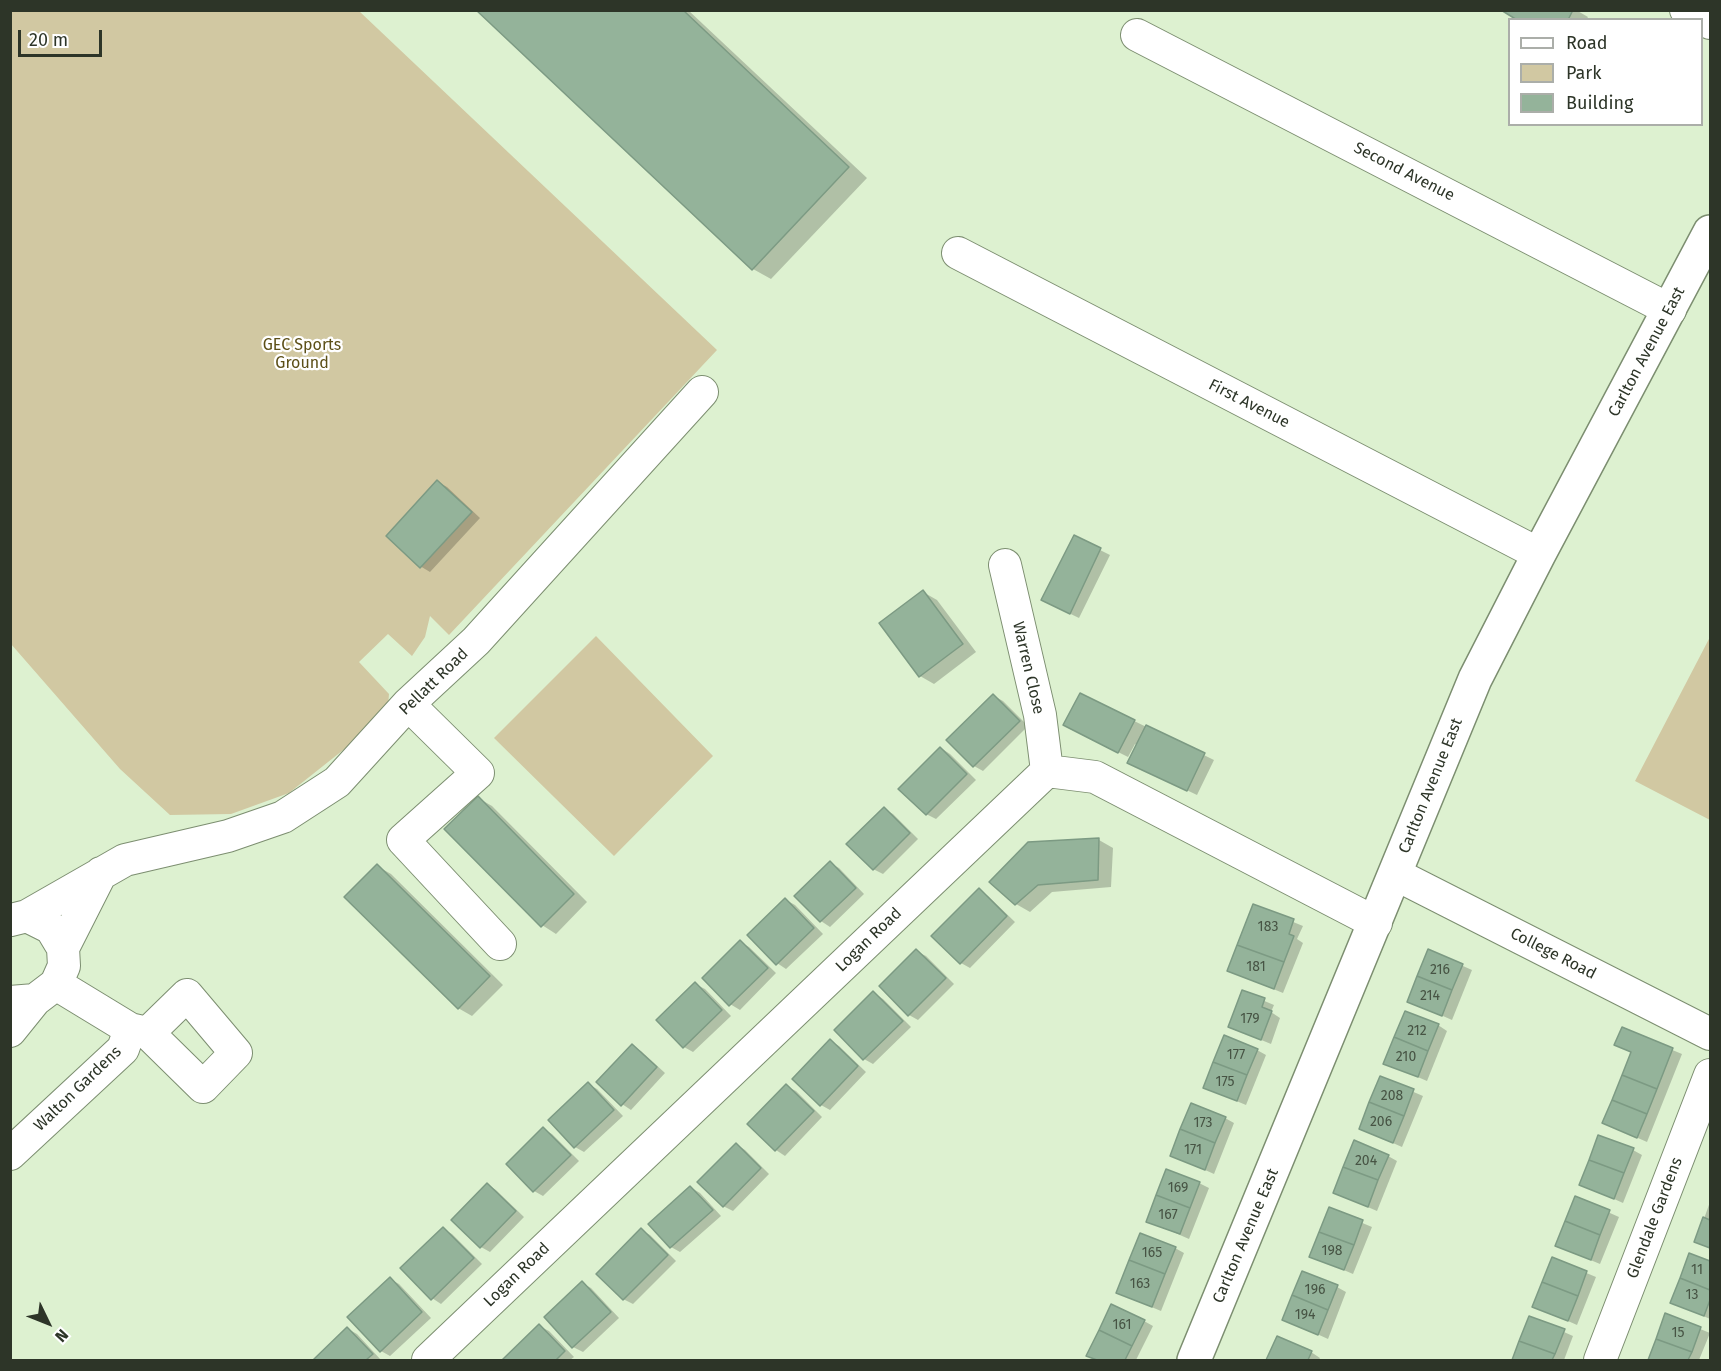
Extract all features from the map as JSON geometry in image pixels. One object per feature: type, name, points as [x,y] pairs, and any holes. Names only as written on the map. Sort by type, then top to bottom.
[{"type":"street","points":[[1686,10],[1702,18]]},
{"type":"street","name":"Second Avenue","points":[[1137,35],[1670,310]]},
{"type":"street","name":"Carlton Avenue East","points":[[1194,1360],[1475,679],[1710,232]]},
{"type":"street","name":"First Avenue","points":[[958,253],[1539,554]]},
{"type":"street","name":"Pellatt Road","points":[[19,918],[125,860],[228,836],[283,817],[337,782],[408,704],[476,641],[702,392]]},
{"type":"street","name":"Warren Close","points":[[1005,565],[1040,714],[1047,771]]},
{"type":"street","points":[[408,704],[478,773],[403,840],[500,944]]},
{"type":"street","points":[[1047,771],[1095,777],[1376,923]]},
{"type":"street","name":"Logan Road","points":[[428,1360],[1047,771]]},
{"type":"street","points":[[10,1031],[34,995],[64,966],[63,948],[101,873]]},
{"type":"street","name":"College Road","points":[[1395,874],[1710,1035]]},
{"type":"street","name":"Pellatt Road","points":[[19,918],[51,928],[63,948]]},
{"type":"street","name":"Walton Gardens","points":[[10,1154],[123,1049],[139,1031],[34,995]]},
{"type":"street","name":"Glendale Gardens","points":[[1600,1360],[1710,1075]]},
{"type":"green space","name":"GEC Sports Ground","points":[[10,11],[359,11],[717,350],[449,635],[430,616],[425,637],[412,656],[388,634],[359,662],[389,694],[388,706],[352,743],[289,793],[231,814],[170,815],[120,769],[11,644]]},
{"type":"green space","points":[[596,636],[713,756],[614,856],[494,738]]},
{"type":"green space","points":[[1710,637],[1710,820],[1635,781]]},
{"type":"building","points":[[476,10],[683,10],[849,167],[752,270]]},
{"type":"building","points":[[1501,10],[1573,10],[1569,18],[1514,18]]},
{"type":"building","points":[[437,480],[472,512],[420,568],[386,536]]},
{"type":"building","points":[[1074,535],[1101,548],[1070,614],[1041,600]]},
{"type":"building","points":[[923,590],[963,644],[919,677],[879,623]]},
{"type":"building","points":[[1080,693],[1135,720],[1118,753],[1063,725]]},
{"type":"building","points":[[993,694],[1020,721],[973,767],[946,740]]},
{"type":"building","points":[[1146,725],[1205,753],[1187,791],[1127,763]]},
{"type":"building","points":[[940,747],[967,774],[926,815],[898,789]]},
{"type":"building","points":[[478,796],[574,894],[541,927],[444,829]]},
{"type":"building","points":[[884,807],[910,833],[873,870],[846,844]]},
{"type":"building","points":[[1099,838],[1098,880],[1038,885],[1015,905],[989,882],[1028,842]]},
{"type":"building","points":[[830,861],[856,888],[820,922],[794,896]]},
{"type":"building","points":[[377,864],[490,976],[458,1009],[344,897]]},
{"type":"building","points":[[979,888],[1007,916],[960,964],[931,936]]},
{"type":"building","points":[[785,898],[814,928],[776,965],[747,935]]},
{"type":"building","points":[[1253,904],[1294,919],[1289,934],[1294,936],[1284,962],[1237,945]]},
{"type":"building","points":[[740,940],[768,968],[729,1006],[702,978]]},
{"type":"building","points":[[1237,945],[1284,962],[1274,989],[1227,971]]},
{"type":"building","points":[[916,949],[946,978],[908,1016],[879,986]]},
{"type":"building","points":[[1428,949],[1463,964],[1452,990],[1417,976]]},
{"type":"building","points":[[1417,976],[1452,990],[1442,1016],[1407,1002]]},
{"type":"building","points":[[695,982],[722,1010],[683,1048],[656,1020]]},
{"type":"building","points":[[1242,990],[1265,998],[1262,1007],[1272,1011],[1261,1040],[1228,1027]]},
{"type":"building","points":[[873,991],[903,1021],[863,1060],[834,1030]]},
{"type":"building","points":[[1405,1011],[1439,1024],[1428,1051],[1394,1037]]},
{"type":"building","points":[[1622,1027],[1673,1048],[1657,1089],[1622,1075],[1631,1052],[1614,1045]]},
{"type":"building","points":[[1224,1035],[1258,1049],[1247,1075],[1213,1062]]},
{"type":"building","points":[[1394,1037],[1428,1051],[1418,1077],[1383,1064]]},
{"type":"building","points":[[830,1039],[858,1066],[820,1106],[792,1079]]},
{"type":"building","points":[[632,1044],[657,1067],[621,1106],[596,1082]]},
{"type":"building","points":[[1213,1062],[1247,1075],[1237,1101],[1203,1088]]},
{"type":"building","points":[[1622,1075],[1657,1089],[1647,1114],[1612,1100]]},
{"type":"building","points":[[1380,1076],[1414,1089],[1404,1116],[1369,1102]]},
{"type":"building","points":[[588,1082],[614,1110],[574,1148],[548,1120]]},
{"type":"building","points":[[786,1084],[814,1111],[775,1151],[747,1124]]},
{"type":"building","points":[[1612,1100],[1647,1114],[1637,1138],[1602,1123]]},
{"type":"building","points":[[1369,1102],[1404,1116],[1393,1143],[1359,1129]]},
{"type":"building","points":[[1191,1103],[1226,1117],[1215,1143],[1180,1129]]},
{"type":"building","points":[[543,1127],[571,1155],[533,1192],[506,1164]]},
{"type":"building","points":[[1180,1129],[1215,1143],[1205,1170],[1170,1156]]},
{"type":"building","points":[[1598,1135],[1634,1148],[1624,1173],[1589,1160]]},
{"type":"building","points":[[1354,1140],[1389,1155],[1378,1180],[1343,1167]]},
{"type":"building","points":[[736,1143],[761,1168],[723,1207],[697,1182]]},
{"type":"building","points":[[1589,1160],[1624,1173],[1614,1199],[1579,1185]]},
{"type":"building","points":[[1343,1167],[1378,1180],[1368,1207],[1333,1193]]},
{"type":"building","points":[[1166,1169],[1200,1182],[1190,1208],[1156,1195]]},
{"type":"building","points":[[487,1183],[516,1211],[480,1248],[451,1220]]},
{"type":"building","points":[[690,1186],[713,1210],[670,1248],[648,1224]]},
{"type":"building","points":[[1156,1195],[1190,1208],[1180,1234],[1146,1222]]},
{"type":"building","points":[[1575,1196],[1610,1210],[1600,1235],[1565,1221]]},
{"type":"building","points":[[1329,1207],[1363,1220],[1354,1245],[1319,1232]]},
{"type":"building","points":[[1703,1217],[1710,1220],[1710,1248],[1694,1242]]},
{"type":"building","points":[[1565,1221],[1600,1235],[1591,1260],[1555,1246]]},
{"type":"building","points":[[443,1227],[474,1258],[431,1300],[400,1268]]},
{"type":"building","points":[[641,1228],[668,1255],[623,1300],[596,1274]]},
{"type":"building","points":[[1319,1232],[1354,1245],[1344,1270],[1309,1257]]},
{"type":"building","points":[[1140,1233],[1176,1247],[1165,1274],[1129,1260]]},
{"type":"building","points":[[1689,1253],[1710,1261],[1710,1290],[1680,1278]]},
{"type":"building","points":[[1552,1257],[1587,1271],[1578,1296],[1542,1282]]},
{"type":"building","points":[[1129,1260],[1165,1274],[1152,1307],[1116,1293]]},
{"type":"building","points":[[1302,1271],[1338,1285],[1328,1310],[1292,1295]]},
{"type":"building","points":[[390,1277],[422,1312],[380,1352],[347,1317]]},
{"type":"building","points":[[1680,1278],[1710,1290],[1710,1300],[1704,1316],[1670,1303]]},
{"type":"building","points":[[582,1281],[611,1312],[572,1348],[544,1317]]},
{"type":"building","points":[[1542,1282],[1578,1296],[1568,1321],[1532,1307]]},
{"type":"building","points":[[1292,1295],[1328,1310],[1318,1335],[1282,1320]]},
{"type":"building","points":[[1111,1304],[1145,1320],[1132,1346],[1099,1330]]},
{"type":"building","points":[[1665,1313],[1701,1327],[1692,1352],[1656,1339]]},
{"type":"building","points":[[1529,1316],[1565,1329],[1555,1354],[1519,1341]]},
{"type":"building","points":[[539,1324],[565,1351],[556,1360],[502,1360]]},
{"type":"building","points":[[347,1327],[373,1354],[366,1360],[313,1360]]},
{"type":"building","points":[[1099,1330],[1132,1346],[1125,1360],[1097,1360],[1086,1356]]},
{"type":"building","points":[[1277,1336],[1312,1351],[1308,1360],[1266,1360]]},
{"type":"building","points":[[1656,1339],[1692,1352],[1688,1360],[1648,1360]]},
{"type":"building","points":[[1519,1341],[1555,1354],[1552,1360],[1512,1360]]}]
